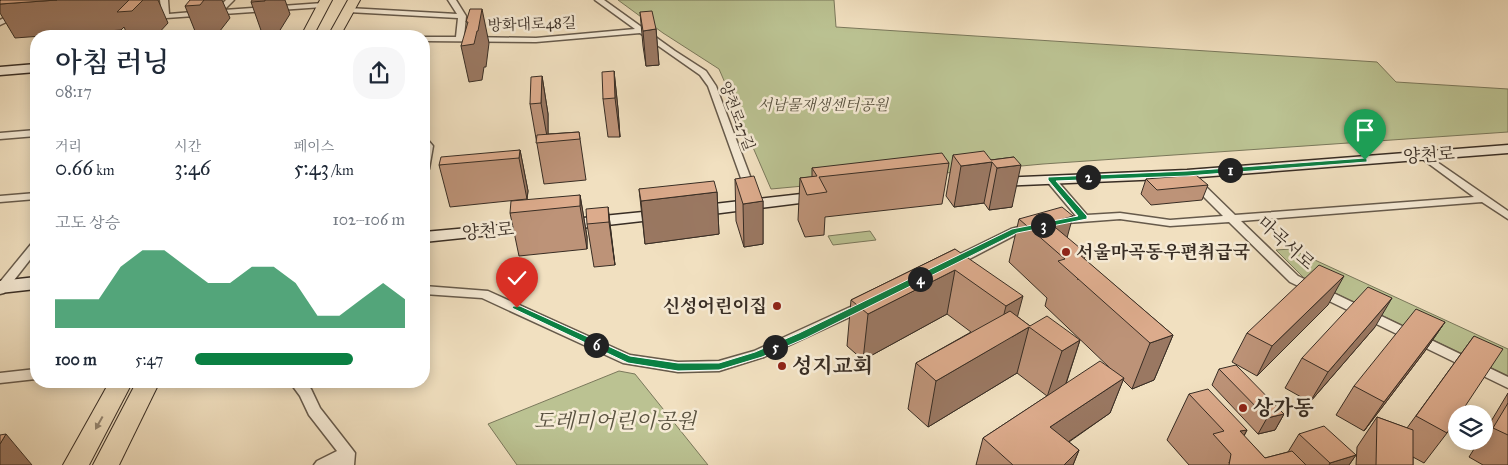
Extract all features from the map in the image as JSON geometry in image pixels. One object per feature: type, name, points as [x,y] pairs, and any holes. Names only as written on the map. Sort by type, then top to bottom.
[{"type":"main road","points":[[310,30],[325,2]]},
{"type":"main road","points":[[337,30],[351,5]]},
{"type":"main road","points":[[0,71],[30,68]]},
{"type":"main road","name":"양천로","points":[[985,183],[1187,174],[1508,149]]},
{"type":"main road","name":"양천로","points":[[430,236],[616,220],[834,196]]},
{"type":"main road","points":[[1,288],[30,284]]},
{"type":"main road","points":[[76,465],[118,388]]},
{"type":"main road","points":[[106,465],[145,388]]},
{"type":"street","points":[[164,0],[166,16],[325,2]]},
{"type":"street","points":[[218,12],[230,0]]},
{"type":"street","points":[[452,0],[462,16],[460,39]]},
{"type":"street","name":"양천로27길","points":[[599,0],[703,73],[712,86],[755,204]]},
{"type":"street","points":[[351,5],[462,16]]},
{"type":"street","points":[[0,23],[30,9]]},
{"type":"street","name":"방화대로48길","points":[[430,39],[536,40],[642,31]]},
{"type":"street","points":[[0,136],[30,134]]},
{"type":"street","points":[[1424,156],[1508,216]]},
{"type":"street","name":"마곡서로","points":[[1187,174],[1294,279],[1508,383]]},
{"type":"street","points":[[1050,179],[1084,218]]},
{"type":"street","points":[[0,199],[30,196]]},
{"type":"street","name":"마곡서로","points":[[944,267],[1015,231],[1084,218],[1120,216],[1170,223],[1484,199]]},
{"type":"street","points":[[1,288],[30,252]]},
{"type":"street","points":[[430,290],[484,294],[628,360],[678,367],[719,366],[759,354],[803,336],[878,299]]},
{"type":"street","points":[[0,378],[30,375]]},
{"type":"street","points":[[302,388],[314,411],[346,459],[322,465]]},
{"type":"green space","name":"서남물재생센터공원","points":[[618,0],[834,0],[836,27],[1377,62],[1396,82],[1508,89],[1508,132],[1043,164],[771,189],[719,69],[663,33]]},
{"type":"green space","points":[[870,231],[876,240],[833,245],[828,236]]},
{"type":"green space","points":[[1291,249],[1508,349],[1508,376],[1304,278],[1276,250]]},
{"type":"green space","name":"도레미어린이공원","points":[[619,371],[635,374],[708,465],[517,465],[488,424]]},
{"type":"building","points":[[1,0],[57,0],[0,4]]},
{"type":"building","points":[[129,0],[143,0],[132,11],[117,12]]},
{"type":"building","points":[[190,0],[204,0],[200,5],[185,6]]},
{"type":"building","points":[[252,0],[265,0],[265,1],[251,2]]},
{"type":"building","points":[[470,9],[482,9],[478,31],[474,44],[461,46],[468,22],[466,22]]},
{"type":"building","points":[[652,11],[656,29],[643,31],[640,12]]},
{"type":"building","points":[[614,71],[615,98],[603,99],[602,72]]},
{"type":"building","points":[[542,76],[541,103],[530,104],[531,77]]},
{"type":"building","points":[[579,132],[580,139],[536,143],[537,135]]},
{"type":"building","points":[[520,150],[519,158],[439,165],[441,157]]},
{"type":"building","points":[[984,151],[991,160],[1014,157],[1021,165],[997,168],[992,162],[961,166],[953,155]]},
{"type":"building","points":[[942,153],[949,163],[819,177],[827,192],[807,195],[800,178],[817,176],[812,168]]},
{"type":"building","points":[[1196,175],[1208,185],[1157,190],[1146,179]]},
{"type":"building","points":[[754,176],[763,201],[743,204],[735,179]]},
{"type":"building","points":[[714,181],[717,192],[641,201],[639,189]]},
{"type":"building","points":[[580,195],[580,206],[510,213],[511,201]]},
{"type":"building","points":[[608,207],[609,222],[587,224],[586,209]]},
{"type":"building","points":[[1062,207],[1073,216],[1050,223],[1086,253],[1080,255],[1173,335],[1150,343],[1058,261],[1065,259],[1019,219]]},
{"type":"building","points":[[955,249],[1023,296],[1006,306],[955,270],[868,314],[851,300]]},
{"type":"building","points":[[1319,265],[1344,276],[1272,346],[1247,333]]},
{"type":"building","points":[[1368,287],[1392,298],[1328,372],[1302,358]]},
{"type":"building","points":[[1416,309],[1445,322],[1384,402],[1354,386]]},
{"type":"building","points":[[1010,311],[1030,326],[1047,316],[1080,340],[1062,351],[1029,327],[936,381],[916,363]]},
{"type":"building","points":[[1474,336],[1503,349],[1466,405],[1448,405],[1447,433],[1416,416]]},
{"type":"building","points":[[1100,361],[1124,378],[1050,427],[1079,450],[1064,465],[1013,465],[983,438]]},
{"type":"building","points":[[1236,365],[1284,414],[1267,418],[1219,369]]},
{"type":"building","points":[[1208,389],[1247,430],[1240,431],[1265,458],[1292,451],[1306,465],[1229,465],[1231,454],[1213,434],[1224,431],[1189,394]]},
{"type":"building","points":[[1508,403],[1508,435],[1493,428]]},
{"type":"building","points":[[1377,417],[1413,430],[1413,465],[1376,465]]},
{"type":"building","points":[[1324,426],[1356,455],[1330,463],[1299,434]]},
{"type":"building","points":[[6,434],[0,444],[0,435]]},
{"type":"place","name":"서울마곡동우편취급국","points":[[1066,252]]},
{"type":"place","name":"신성어린이집","points":[[777,306]]},
{"type":"place","name":"성지교회","points":[[782,366]]},
{"type":"place","name":"상가동","points":[[1243,408]]},
{"type":"route","points":[[517,308],[628,360],[678,367],[719,366],[759,354],[803,336],[1015,231],[1084,218],[1050,179],[1187,174],[1365,160]]}]
